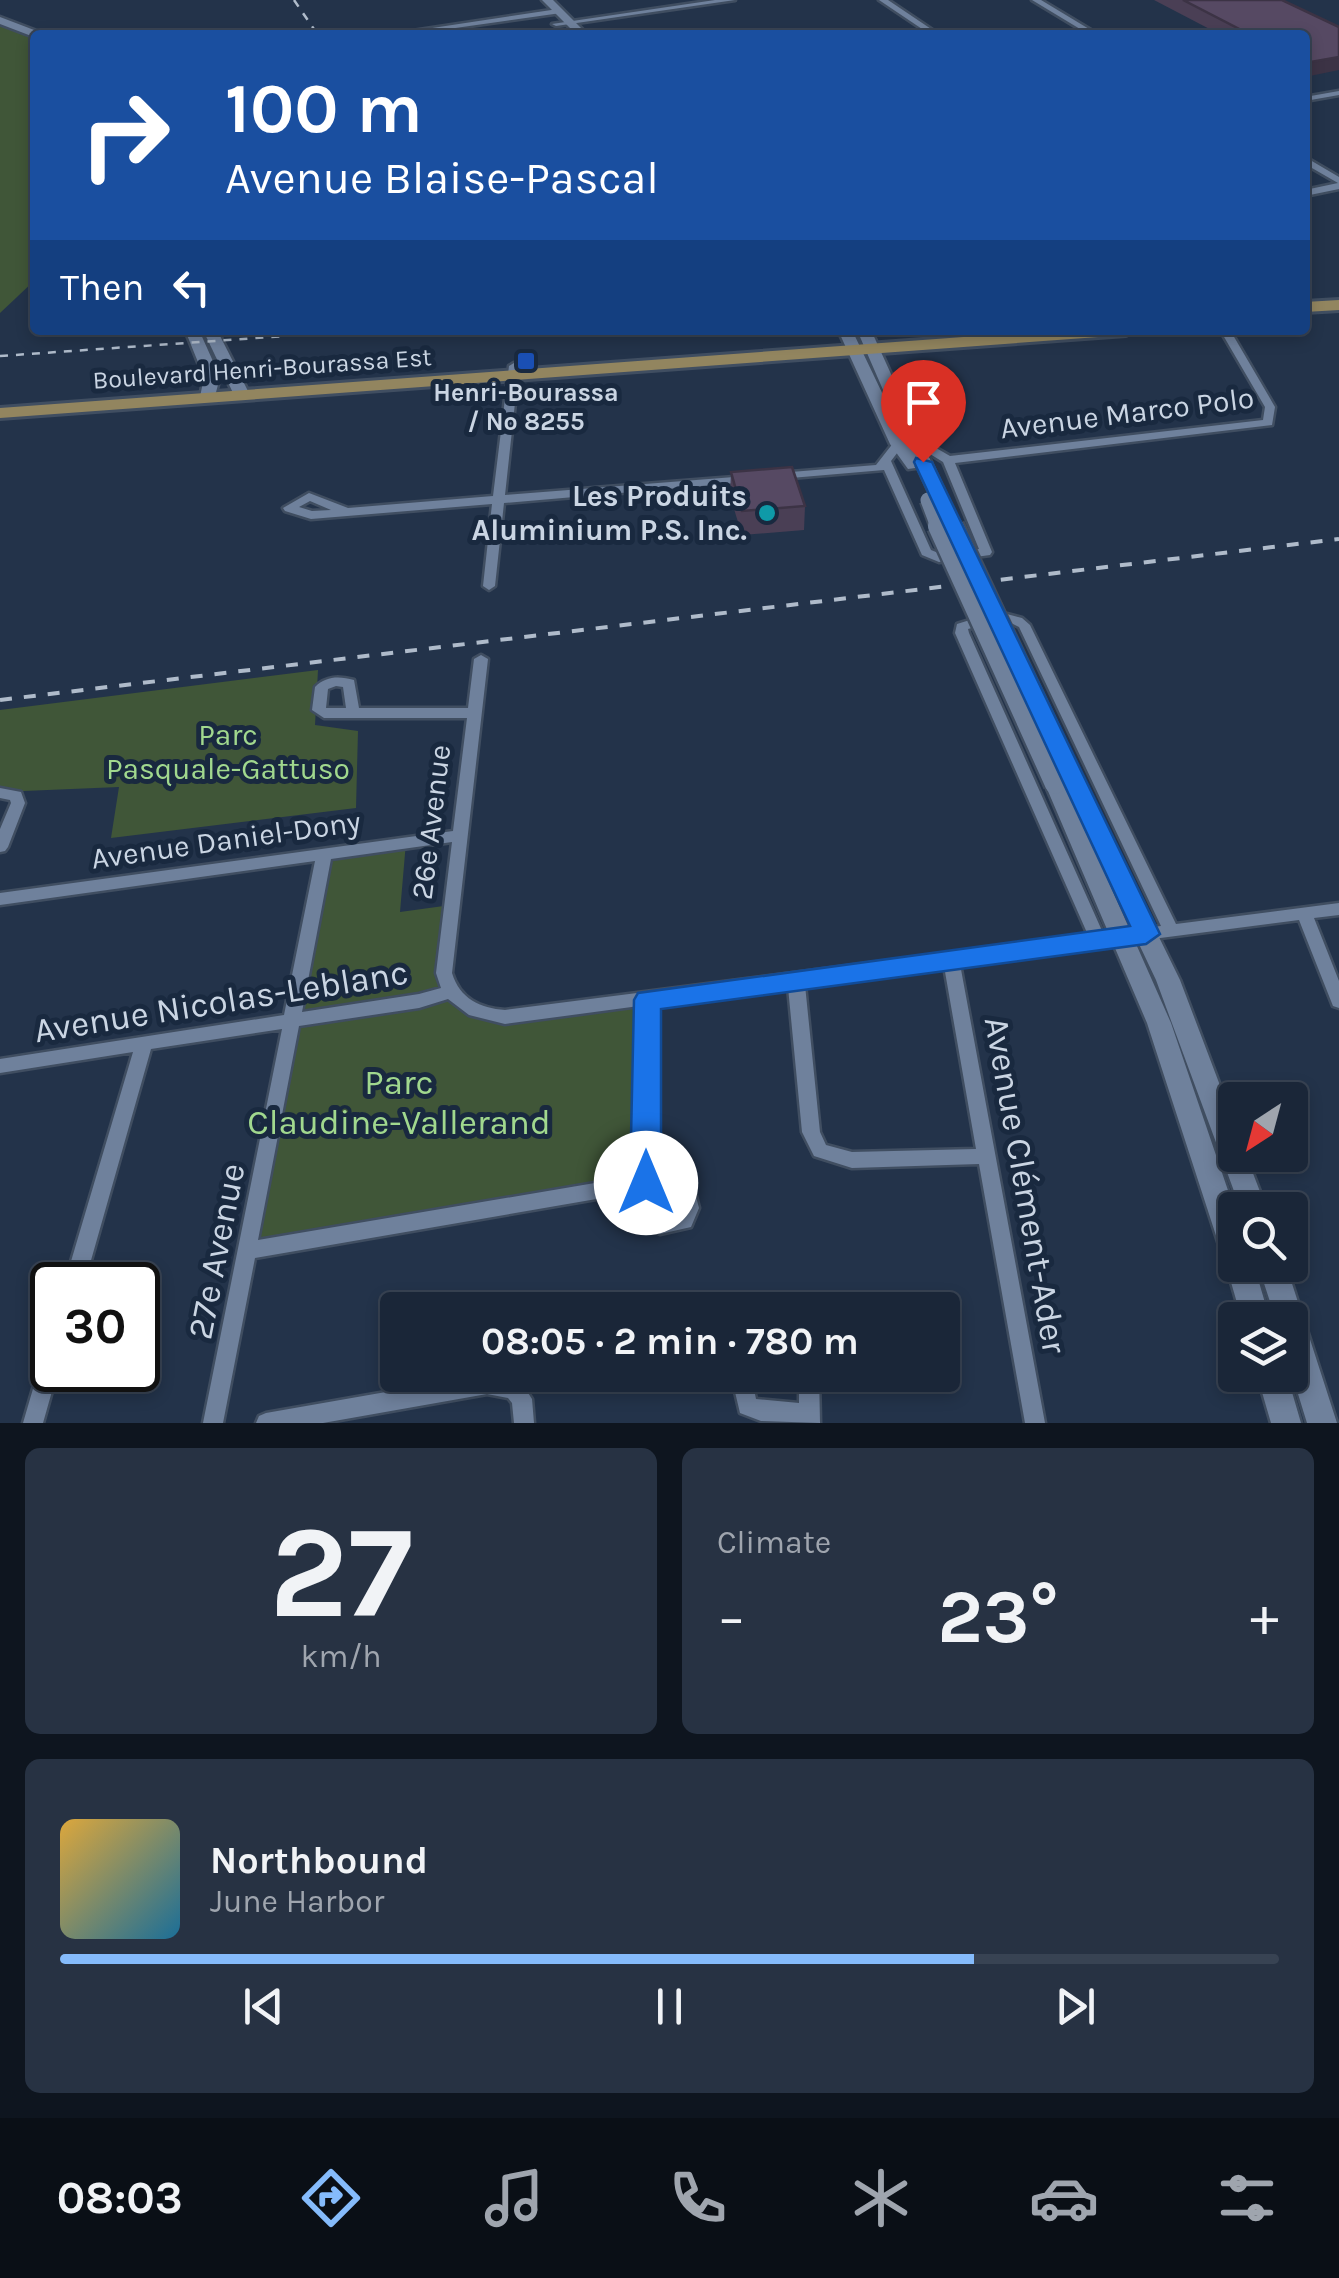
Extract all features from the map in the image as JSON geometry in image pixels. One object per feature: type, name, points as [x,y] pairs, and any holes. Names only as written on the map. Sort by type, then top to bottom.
[{"type":"main road","points":[[1310,307],[1339,305]]},
{"type":"main road","points":[[1310,317],[1339,314]]},
{"type":"main road","name":"Boulevard Henri-Bourassa Est","points":[[0,403],[514,371],[927,335]]},
{"type":"main road","name":"Boulevard Henri-Bourassa Est","points":[[859,340],[992,335]]},
{"type":"main road","name":"Boulevard Henri-Bourassa Est","points":[[0,413],[210,392]]},
{"type":"street","points":[[531,0],[557,18]]},
{"type":"street","points":[[546,0],[568,29],[731,0]]},
{"type":"street","points":[[884,0],[929,30]]},
{"type":"street","points":[[1036,0],[1087,30]]},
{"type":"street","points":[[425,30],[545,13]]},
{"type":"street","points":[[0,20],[30,32]]},
{"type":"street","points":[[1310,98],[1339,93]]},
{"type":"street","points":[[1310,163],[1339,183]]},
{"type":"street","points":[[1310,192],[1339,183]]},
{"type":"street","points":[[194,335],[212,377],[210,392]]},
{"type":"street","points":[[213,335],[241,390]]},
{"type":"street","name":"Avenue Marco Polo","points":[[948,460],[1268,423],[1273,412],[1228,335]]},
{"type":"street","points":[[859,340],[905,442],[919,464],[964,590],[1064,783],[1134,936]]},
{"type":"street","points":[[489,586],[514,371]]},
{"type":"street","points":[[886,461],[926,552],[939,558],[981,555],[987,548],[948,460],[905,442]]},
{"type":"street","points":[[344,510],[880,468],[905,442]]},
{"type":"street","points":[[1218,1200],[1134,936],[1024,626],[1008,616],[968,623],[962,627],[962,633],[978,670],[1134,936],[1168,980],[1247,1192]]},
{"type":"street","name":"26e Avenue","points":[[450,992],[444,974],[481,658]]},
{"type":"street","points":[[352,713],[474,713]]},
{"type":"street","points":[[0,793],[16,796],[18,803],[0,848]]},
{"type":"street","name":"Avenue Daniel-Dony","points":[[0,898],[459,836]]},
{"type":"street","name":"27e Avenue","points":[[213,1423],[250,1250],[324,855]]},
{"type":"street","points":[[450,992],[471,1010],[506,1017],[1339,909]]},
{"type":"street","points":[[1304,914],[1339,1001]]},
{"type":"street","name":"Avenue Clément-Ader","points":[[951,959],[1035,1423]]},
{"type":"street","points":[[796,980],[811,1132],[820,1151],[852,1160],[988,1156]]},
{"type":"street","name":"Avenue Nicolas-Leblanc","points":[[0,1066],[294,1021],[450,992]]},
{"type":"street","points":[[250,1250],[646,1183],[647,1000]]},
{"type":"street","points":[[81,1262],[144,1044]]},
{"type":"street","points":[[1308,1378],[1322,1423]]},
{"type":"street","points":[[266,1423],[488,1384],[514,1390],[522,1400],[524,1423]]},
{"type":"street","points":[[34,1423],[43,1392]]},
{"type":"street","points":[[744,1392],[747,1406],[761,1412],[810,1418],[809,1392]]},
{"type":"street","points":[[1277,1392],[1286,1423]]},
{"type":"green space","points":[[0,20],[30,33],[30,285],[0,313]]},
{"type":"green space","name":"Parc Pasquale-Gattuso","points":[[318,670],[315,725],[358,731],[356,808],[111,838],[119,787],[0,792],[0,710]]},
{"type":"green space","name":"Parc Claudine-Vallerand","points":[[406,842],[400,912],[451,905],[444,973],[483,1015],[647,1000],[645,1183],[250,1250],[324,855]]},
{"type":"building","points":[[1183,0],[1282,0],[1339,27],[1339,57],[1310,62],[1310,30],[1241,30]]},
{"type":"building","points":[[792,467],[805,506],[742,511],[731,472]]},
{"type":"railway","points":[[294,0],[315,30]]},
{"type":"railway","points":[[0,356],[300,335]]},
{"type":"railway","points":[[0,700],[1339,539]]},
{"type":"place","name":"Henri-Bourassa / No 8255","points":[[526,361]]},
{"type":"place","name":"Les Produits Aluminium P.S. Inc.","points":[[767,513]]},
{"type":"route","points":[[646,1183],[647,1000],[1146,934],[923,462]]}]
